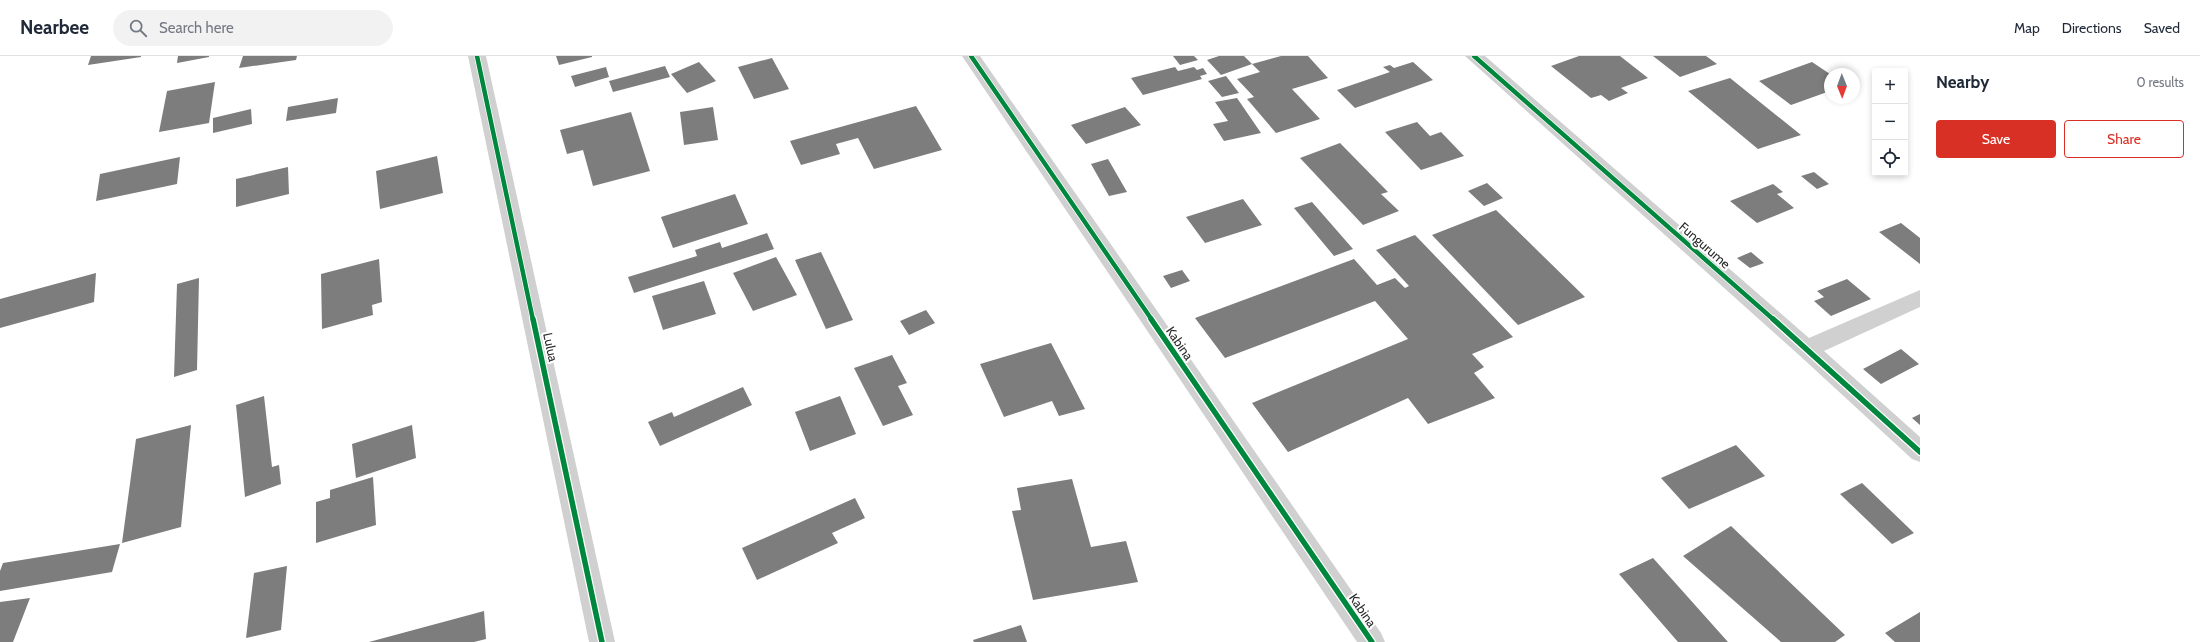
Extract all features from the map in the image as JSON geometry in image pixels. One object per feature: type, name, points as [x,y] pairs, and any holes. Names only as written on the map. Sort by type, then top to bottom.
[{"type":"street","name":"Lulua","points":[[477,56],[602,642]]},
{"type":"street","name":"Kabina","points":[[971,56],[1372,642]]},
{"type":"street","name":"Fungurume","points":[[1474,56],[1807,349],[1920,452]]},
{"type":"street","points":[[1807,349],[1920,298]]},
{"type":"building","points":[[91,56],[141,56],[141,57],[88,65]]},
{"type":"building","points":[[178,56],[209,56],[209,57],[177,63]]},
{"type":"building","points":[[243,56],[297,56],[296,60],[239,68]]},
{"type":"building","points":[[556,56],[592,56],[592,57],[559,65]]},
{"type":"building","points":[[1173,56],[1194,56],[1198,60],[1180,65]]},
{"type":"building","points":[[1219,56],[1244,56],[1252,64],[1221,75],[1207,60]]},
{"type":"building","points":[[1281,56],[1308,56],[1328,78],[1292,89],[1320,119],[1276,133],[1247,99],[1254,97],[1237,79],[1260,72],[1252,64]]},
{"type":"building","points":[[1579,56],[1620,56],[1648,78],[1621,88],[1628,93],[1609,101],[1601,95],[1591,98],[1551,66]]},
{"type":"building","points":[[1653,56],[1706,56],[1717,64],[1680,77]]},
{"type":"building","points":[[772,58],[789,89],[754,99],[738,67]]},
{"type":"building","points":[[699,62],[716,81],[687,93],[671,74]]},
{"type":"building","points":[[1413,62],[1433,80],[1355,108],[1337,90],[1390,72],[1383,67],[1390,65],[1394,68]]},
{"type":"building","points":[[1812,62],[1824,70],[1824,93],[1791,105],[1759,81]]},
{"type":"building","points":[[665,66],[670,77],[613,92],[609,81]]},
{"type":"building","points":[[606,67],[609,77],[575,87],[571,76]]},
{"type":"building","points":[[1175,67],[1178,71],[1194,67],[1197,70],[1203,68],[1207,74],[1200,76],[1202,79],[1143,95],[1131,78]]},
{"type":"building","points":[[1226,76],[1239,93],[1222,97],[1208,81]]},
{"type":"building","points":[[1730,78],[1801,135],[1758,149],[1688,91]]},
{"type":"building","points":[[215,82],[209,123],[159,132],[167,91]]},
{"type":"building","points":[[338,98],[336,113],[286,121],[288,107]]},
{"type":"building","points":[[1237,98],[1261,133],[1224,141],[1213,124],[1228,121],[1215,102]]},
{"type":"building","points":[[916,106],[942,150],[874,169],[858,138],[836,144],[840,154],[801,165],[790,141]]},
{"type":"building","points":[[713,107],[718,140],[684,145],[680,112]]},
{"type":"building","points":[[1125,107],[1141,125],[1086,144],[1071,125]]},
{"type":"building","points":[[251,109],[252,124],[213,133],[213,118]]},
{"type":"building","points":[[631,112],[650,171],[593,186],[583,150],[567,154],[560,130]]},
{"type":"building","points":[[1417,122],[1430,136],[1441,132],[1464,156],[1421,170],[1385,132]]},
{"type":"building","points":[[1340,143],[1388,192],[1381,194],[1399,211],[1363,225],[1300,158]]},
{"type":"building","points":[[437,156],[443,193],[380,209],[376,171]]},
{"type":"building","points":[[180,157],[177,184],[96,201],[100,174]]},
{"type":"building","points":[[1108,159],[1127,192],[1109,196],[1091,164]]},
{"type":"building","points":[[288,167],[289,194],[236,207],[236,179]]},
{"type":"building","points":[[1814,172],[1829,184],[1817,189],[1801,176]]},
{"type":"building","points":[[1487,183],[1503,198],[1484,206],[1468,191]]},
{"type":"building","points":[[1773,184],[1783,192],[1777,194],[1794,208],[1757,223],[1730,201]]},
{"type":"building","points":[[735,194],[748,224],[673,248],[661,217]]},
{"type":"building","points":[[1243,199],[1262,225],[1205,243],[1186,217]]},
{"type":"building","points":[[1312,202],[1353,249],[1334,256],[1294,208]]},
{"type":"building","points":[[1496,210],[1585,297],[1518,325],[1432,235]]},
{"type":"building","points":[[1901,223],[1920,238],[1920,264],[1879,232]]},
{"type":"building","points":[[767,233],[774,249],[634,293],[628,277],[697,256],[695,250],[720,242],[722,248]]},
{"type":"building","points":[[1415,235],[1513,337],[1472,354],[1484,367],[1474,373],[1495,398],[1428,424],[1408,398],[1288,452],[1252,403],[1408,339],[1375,301],[1225,358],[1195,318],[1354,259],[1377,285],[1395,278],[1405,288],[1409,286],[1376,250]]},
{"type":"building","points":[[821,252],[853,320],[826,329],[795,260]]},
{"type":"building","points":[[1751,252],[1764,263],[1750,268],[1737,258]]},
{"type":"building","points":[[776,257],[797,295],[753,311],[733,273]]},
{"type":"building","points":[[379,259],[382,302],[372,305],[373,315],[322,329],[321,274]]},
{"type":"building","points":[[1182,270],[1190,281],[1171,288],[1163,276]]},
{"type":"building","points":[[96,273],[94,302],[0,328],[0,299]]},
{"type":"building","points":[[199,278],[197,370],[174,377],[177,284]]},
{"type":"building","points":[[1847,279],[1871,299],[1831,316],[1814,301],[1824,297],[1817,291]]},
{"type":"building","points":[[704,281],[716,314],[663,330],[652,296]]},
{"type":"building","points":[[926,310],[935,323],[909,335],[900,321]]},
{"type":"building","points":[[1051,343],[1085,409],[1059,416],[1052,401],[1004,417],[980,364]]},
{"type":"building","points":[[1901,349],[1919,364],[1881,384],[1863,369]]},
{"type":"building","points":[[892,355],[907,383],[898,386],[913,415],[883,426],[854,368]]},
{"type":"building","points":[[743,387],[752,405],[660,446],[648,422],[672,412],[674,417]]},
{"type":"building","points":[[264,396],[272,467],[279,465],[281,484],[245,497],[236,405]]},
{"type":"building","points":[[840,396],[856,434],[810,451],[795,412]]},
{"type":"building","points":[[1920,414],[1920,425],[1912,418]]},
{"type":"building","points":[[191,425],[181,527],[122,543],[136,439]]},
{"type":"building","points":[[412,425],[416,458],[356,478],[352,444]]},
{"type":"building","points":[[1736,445],[1765,476],[1689,509],[1661,478]]},
{"type":"building","points":[[373,477],[376,525],[316,543],[316,502],[330,498],[330,490]]},
{"type":"building","points":[[1072,479],[1091,547],[1126,541],[1138,582],[1033,600],[1012,511],[1021,510],[1017,488]]},
{"type":"building","points":[[1862,483],[1914,533],[1892,544],[1840,494]]},
{"type":"building","points":[[855,498],[865,518],[832,533],[838,543],[757,580],[742,548]]},
{"type":"building","points":[[1731,526],[1845,635],[1835,642],[1781,642],[1683,556]]},
{"type":"building","points":[[120,544],[112,572],[0,591],[0,571],[3,563]]},
{"type":"building","points":[[1653,558],[1728,642],[1678,642],[1619,574]]},
{"type":"building","points":[[287,566],[281,630],[246,638],[254,573]]},
{"type":"building","points":[[30,598],[13,642],[0,642],[0,602]]},
{"type":"building","points":[[484,611],[486,639],[474,642],[369,642]]},
{"type":"building","points":[[1920,612],[1920,642],[1895,642],[1885,633]]},
{"type":"building","points":[[1021,625],[1027,642],[974,642],[973,640]]},
{"type":"cycle path","points":[[477,56],[602,642]]},
{"type":"cycle path","points":[[971,56],[1372,642]]},
{"type":"cycle path","points":[[1474,56],[1807,349],[1920,452]]}]
